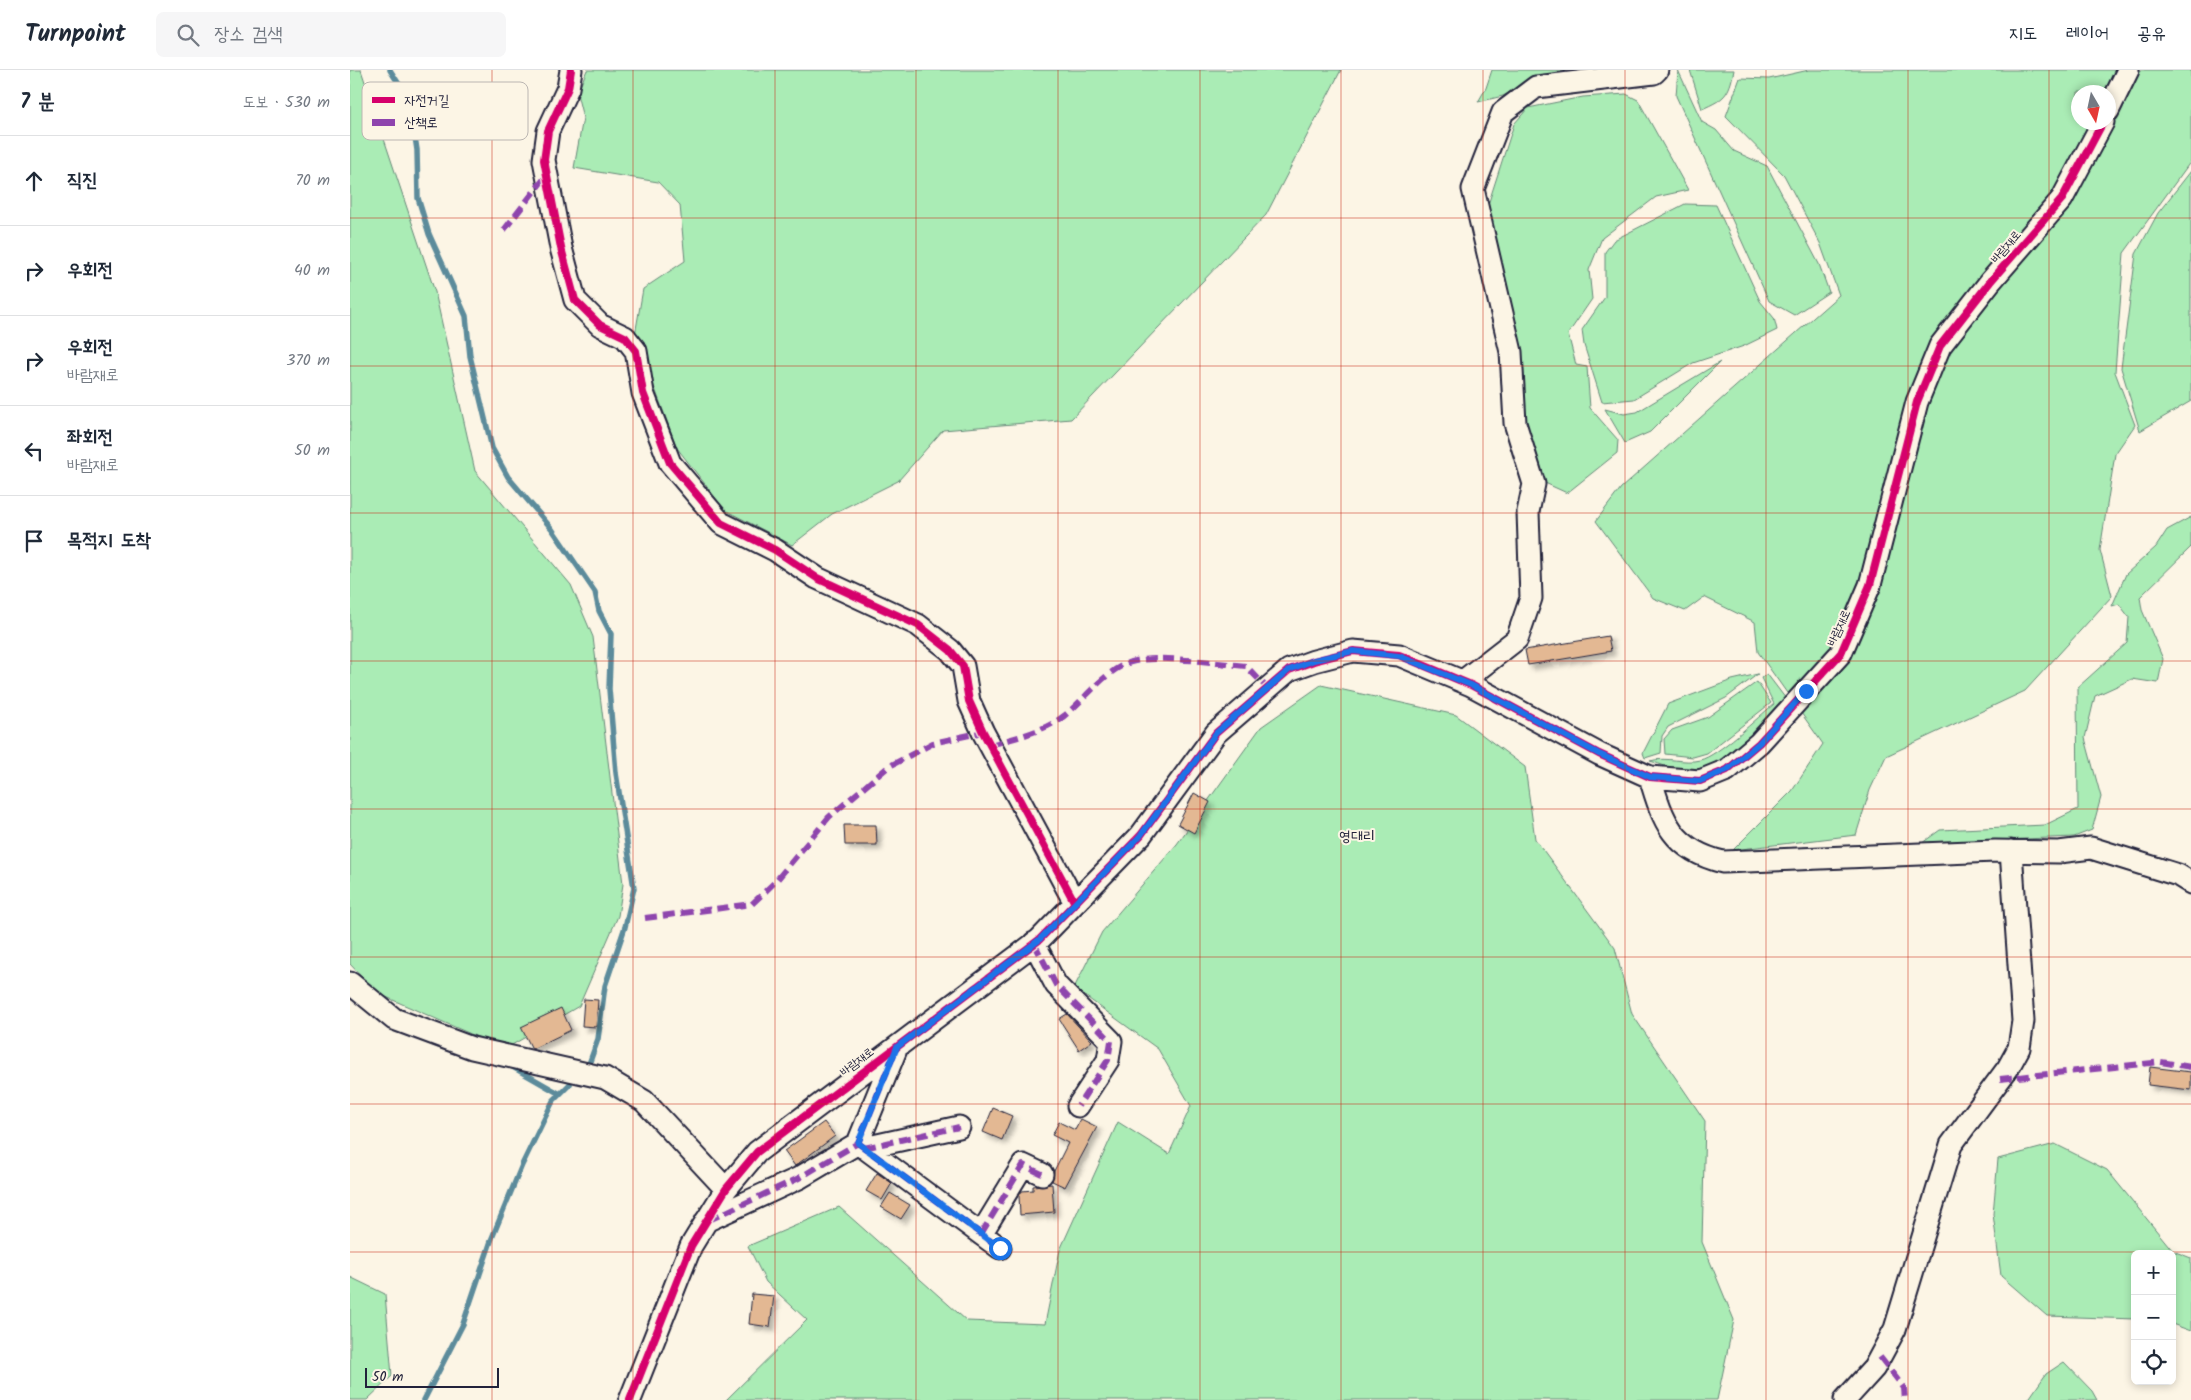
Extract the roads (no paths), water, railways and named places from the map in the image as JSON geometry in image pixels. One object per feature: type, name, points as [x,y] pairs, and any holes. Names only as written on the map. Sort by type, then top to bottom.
[{"type":"street","points":[[571,70],[568,88],[548,131],[544,160],[561,248],[575,300],[600,325],[625,337],[636,351],[643,393],[670,463],[721,523],[775,550],[817,578],[918,625],[950,650],[963,666],[969,701],[978,722],[1075,903]]},
{"type":"street","points":[[1463,681],[1517,638],[1531,598],[1528,512],[1534,484],[1515,424],[1511,352],[1473,189],[1503,112],[1536,88],[1654,73],[1656,70]]},
{"type":"street","points":[[2116,95],[2128,70]]},
{"type":"street","name":"바람재로","points":[[630,1400],[691,1246],[726,1189],[757,1152],[1034,943],[1141,835],[1216,733],[1289,670],[1314,660],[1353,651],[1399,656],[1463,681],[1599,754],[1650,777],[1700,781],[1727,770],[1759,743],[1841,652],[1870,585],[1917,402],[1940,346],[1990,282],[2062,200],[2099,130]]},
{"type":"street","points":[[1650,777],[1661,815],[1688,850],[1704,858],[1723,862],[2010,851],[2059,852],[2091,848],[2178,875],[2191,883]]},
{"type":"street","points":[[1845,1400],[1874,1368],[1895,1329],[1951,1145],[2008,1068],[2019,1048],[2023,1021],[2010,851]]},
{"type":"street","points":[[1034,943],[1056,984],[1111,1041],[1108,1060],[1078,1106]]},
{"type":"street","points":[[350,983],[394,1019],[472,1048],[605,1078],[644,1101],[726,1189]]},
{"type":"street","points":[[861,1146],[897,1047]]},
{"type":"street","points":[[706,1221],[799,1178],[861,1146],[959,1127]]},
{"type":"street","points":[[861,1146],[1000,1248]]},
{"type":"street","points":[[981,1234],[1022,1165],[1042,1174]]},
{"type":"waterway","points":[[390,70],[398,82]]},
{"type":"waterway","points":[[415,140],[418,198],[429,234],[466,316],[470,356],[492,448],[508,477],[552,529],[595,592],[599,611],[611,634],[609,689],[616,773],[634,888],[625,927],[605,986],[598,1039],[589,1064]]},
{"type":"waterway","points":[[511,1066],[560,1094]]},
{"type":"waterway","points":[[424,1400],[463,1324],[492,1238],[522,1165],[553,1101],[570,1084]]},
{"type":"district","name":"영대리","points":[[1357,837]]}]
